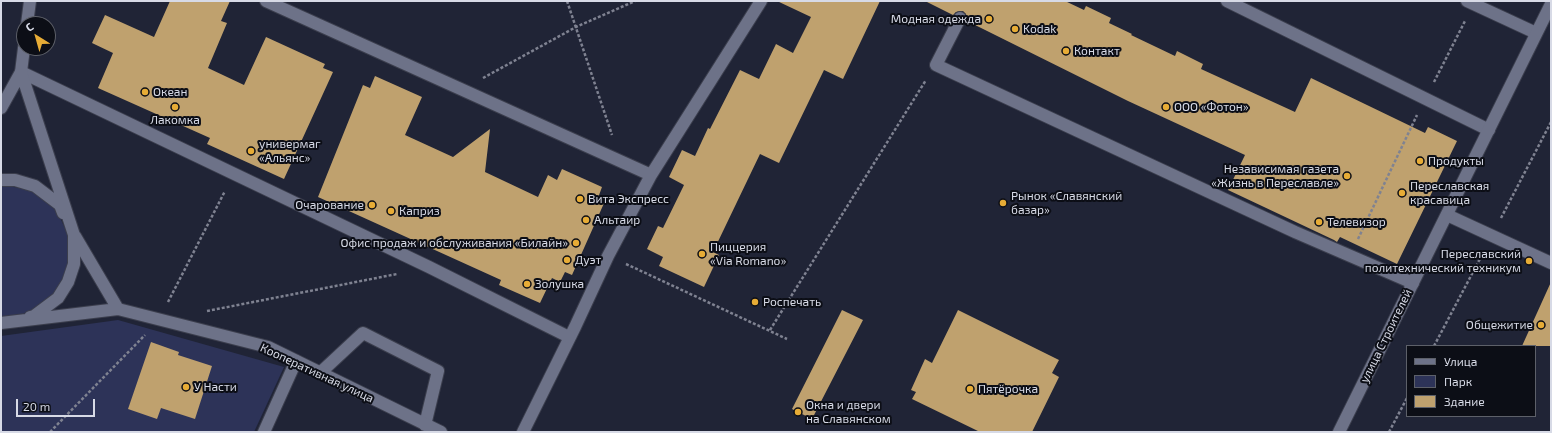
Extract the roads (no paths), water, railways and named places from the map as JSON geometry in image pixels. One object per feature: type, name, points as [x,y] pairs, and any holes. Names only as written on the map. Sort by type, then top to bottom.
[{"type":"main road","points":[[28,16],[30,1]]},
{"type":"main road","points":[[266,1],[651,175]]},
{"type":"main road","points":[[523,432],[608,256],[651,175],[761,1]]},
{"type":"main road","points":[[1227,1],[1489,130]]},
{"type":"main road","points":[[1471,2],[1536,33]]},
{"type":"main road","name":"улица Строителей","points":[[1339,432],[1551,5]]},
{"type":"main road","points":[[960,18],[936,64],[1295,232],[1413,283]]},
{"type":"main road","points":[[1,108],[21,72],[23,56]]},
{"type":"main road","points":[[21,72],[570,337]]},
{"type":"main road","points":[[1,323],[34,316],[58,298],[68,282],[74,264],[74,235],[21,72]]},
{"type":"main road","points":[[1,180],[15,180],[35,186],[60,205],[74,235],[118,309],[1,323]]},
{"type":"main road","points":[[1446,215],[1551,263]]},
{"type":"main road","name":"Кооперативная улица","points":[[118,309],[268,347],[441,432]]},
{"type":"main road","points":[[320,373],[363,333],[438,371],[425,424]]},
{"type":"main road","points":[[264,432],[296,361]]},
{"type":"place","name":"Модная одежда","points":[[989,19]]},
{"type":"place","name":"Kodak","points":[[1015,29]]},
{"type":"place","name":"Контакт","points":[[1066,51]]},
{"type":"place","name":"Океан","points":[[145,92]]},
{"type":"place","name":"Лакомка","points":[[175,107]]},
{"type":"place","name":"ООО «Фотон»","points":[[1166,107]]},
{"type":"place","name":"универмаг «Альянс»","points":[[251,151]]},
{"type":"place","name":"Продукты","points":[[1420,161]]},
{"type":"place","name":"Независимая газета «Жизнь в Переславле»","points":[[1347,176]]},
{"type":"place","name":"Переславская красавица","points":[[1402,193]]},
{"type":"place","name":"Вита Экспресс","points":[[580,199]]},
{"type":"place","name":"Рынок «Славянский базар»","points":[[1003,203]]},
{"type":"place","name":"Очарование","points":[[372,205]]},
{"type":"place","name":"Каприз","points":[[391,211]]},
{"type":"place","name":"Альтаир","points":[[586,220]]},
{"type":"place","name":"Телевизор","points":[[1319,222]]},
{"type":"place","name":"Офис продаж и обслуживания «Билайн»","points":[[576,243]]},
{"type":"place","name":"Пиццерия «Via Romano»","points":[[702,254]]},
{"type":"place","name":"Дуэт","points":[[567,260]]},
{"type":"place","name":"Переславский политехнический техникум","points":[[1529,261]]},
{"type":"place","name":"Золушка","points":[[527,284]]},
{"type":"place","name":"Роспечать","points":[[755,302]]},
{"type":"place","name":"Общежитие","points":[[1541,325]]},
{"type":"place","name":"У Насти","points":[[186,387]]},
{"type":"place","name":"Пятёрочка","points":[[970,389]]},
{"type":"place","name":"Окна и двери на Славянском","points":[[798,412]]}]
